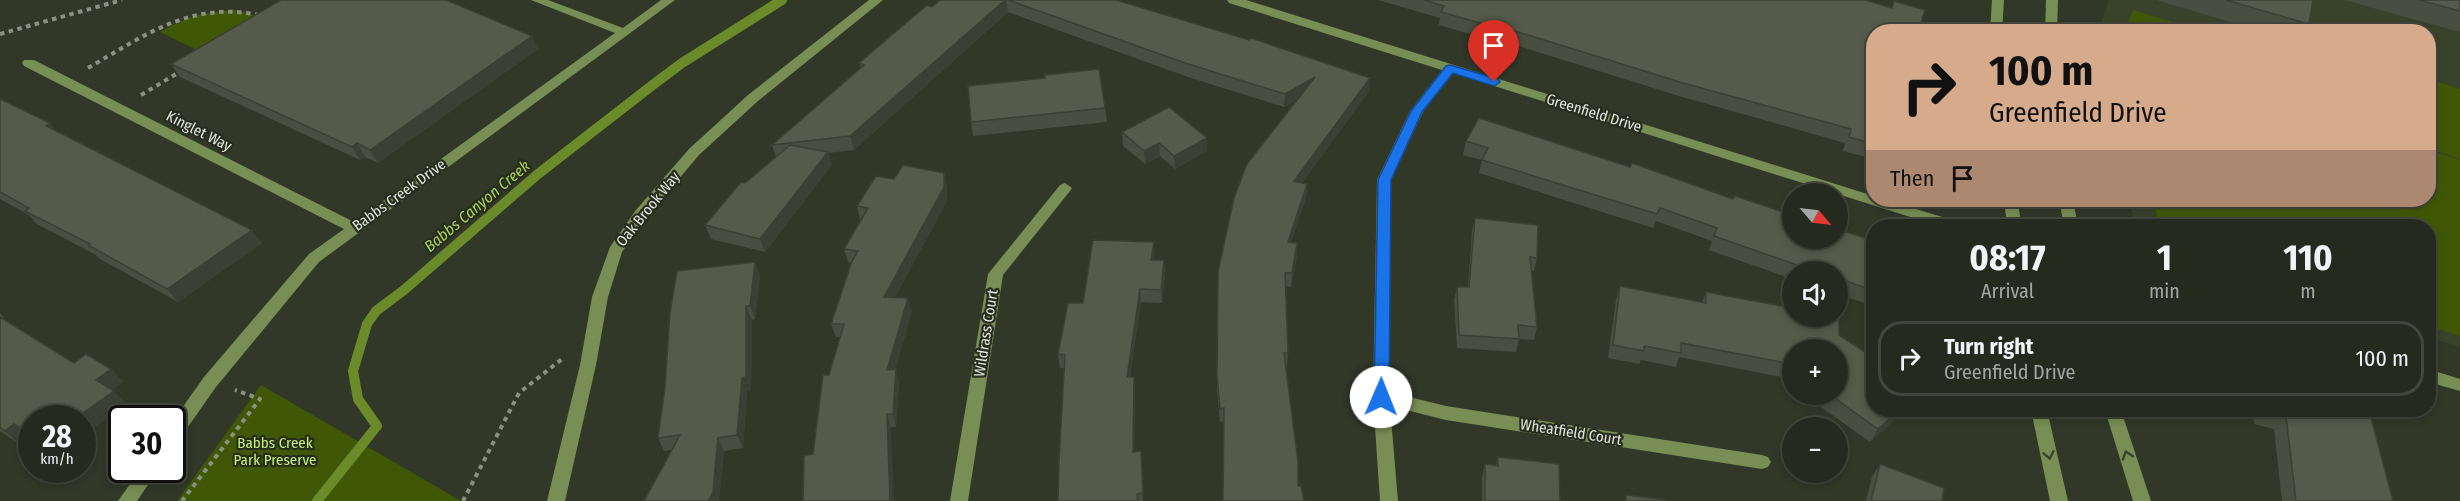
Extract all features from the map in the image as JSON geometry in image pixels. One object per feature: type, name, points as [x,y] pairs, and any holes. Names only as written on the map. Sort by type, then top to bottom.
[{"type":"street","points":[[537,0],[623,33]]},
{"type":"street","name":"Babbs Creek Drive","points":[[186,416],[210,382],[314,258],[669,0]]},
{"type":"street","name":"Oak Brook Way","points":[[556,501],[600,297],[615,251],[649,205],[694,152],[745,106],[877,0]]},
{"type":"street","name":"Greenfield Drive","points":[[1233,0],[1866,198]]},
{"type":"street","points":[[1996,24],[1998,0]]},
{"type":"street","points":[[2051,24],[2052,0]]},
{"type":"street","name":"Kinglet Way","points":[[29,63],[354,228]]},
{"type":"street","points":[[1389,501],[1381,397],[1384,180],[1417,111],[1450,68]]},
{"type":"street","name":"Wildrass Court","points":[[959,501],[996,274],[1065,188]]},
{"type":"street","name":"Greenfield Drive","points":[[1893,207],[1932,219]]},
{"type":"street","points":[[2436,378],[2459,388]]},
{"type":"street","name":"Wheatfield Court","points":[[1381,397],[1446,413],[1762,462]]},
{"type":"street","points":[[2041,417],[2059,501]]},
{"type":"street","points":[[2116,417],[2142,501]]},
{"type":"street","points":[[127,501],[140,483]]},
{"type":"path","points":[[0,34],[122,0]]},
{"type":"path","points":[[64,81],[150,33],[206,12],[236,10],[263,15],[255,21]]},
{"type":"path","points":[[119,109],[185,68]]},
{"type":"path","points":[[463,501],[519,393],[593,334]]},
{"type":"path","points":[[182,501],[260,399],[210,382]]},
{"type":"shaded area","points":[[2109,0],[2460,0],[2460,347],[2436,339],[2436,219],[2134,219],[2131,207],[2436,207],[2436,24],[2101,24]]},
{"type":"green space","points":[[235,10],[257,16],[203,53],[160,32],[196,16]]},
{"type":"green space","points":[[2133,10],[2179,24],[2128,24]]},
{"type":"green space","points":[[2436,81],[2460,89],[2460,159],[2436,150]]},
{"type":"green space","points":[[2436,152],[2460,160],[2460,336],[2436,328],[2436,219],[2158,219],[2155,207],[2436,207]]},
{"type":"green space","name":"Babbs Creek Park Preserve","points":[[261,385],[461,501],[177,501]]},
{"type":"building","points":[[281,0],[446,0],[532,36],[370,150],[357,143],[352,147],[171,64]]},
{"type":"building","points":[[940,0],[1005,0],[850,136],[772,145],[864,65],[859,63],[927,5],[932,7]]},
{"type":"building","points":[[1008,0],[1116,0],[1249,40],[1251,38],[1370,78],[1294,181],[1307,184],[1288,242],[1297,243],[1292,273],[1285,273],[1288,353],[1284,353],[1298,462],[1298,486],[1301,486],[1304,501],[1223,501],[1224,408],[1220,409],[1217,376],[1218,272],[1234,198],[1247,164],[1315,77],[1285,94],[1188,64]]},
{"type":"building","points":[[1424,0],[1865,0],[1892,8],[1894,1],[1925,10],[1921,24],[1866,24],[1866,142],[1849,137],[1851,129],[1683,83],[1502,27],[1501,29],[1441,12],[1444,6]]},
{"type":"building","points":[[2226,0],[2313,0],[2309,24]]},
{"type":"building","points":[[2419,0],[2460,0],[2460,11]]},
{"type":"building","points":[[1099,69],[1105,108],[971,122],[968,86],[1045,78],[1045,75]]},
{"type":"building","points":[[0,99],[50,123],[46,126],[252,230],[167,289],[88,245],[90,244],[25,211],[29,208],[0,192]]},
{"type":"building","points":[[1169,107],[1207,138],[1174,156],[1159,143],[1144,151],[1122,132]]},
{"type":"building","points":[[1479,118],[1630,167],[1632,163],[1733,199],[1735,196],[1782,212],[1782,249],[1848,249],[1848,232],[1866,238],[1866,288],[1848,282],[1848,261],[1786,261],[1714,236],[1717,228],[1660,208],[1657,214],[1482,160],[1488,148],[1466,141]]},
{"type":"building","points":[[790,145],[828,152],[760,239],[705,225],[741,182],[745,183]]},
{"type":"building","points":[[903,165],[944,173],[944,187],[884,297],[908,298],[887,370],[896,369],[893,414],[887,414],[890,501],[803,501],[804,456],[813,454],[823,375],[829,375],[844,324],[831,324],[852,261],[858,251],[844,249],[868,208],[857,206],[876,176],[894,179]]},
{"type":"building","points":[[1475,218],[1538,225],[1537,258],[1530,257],[1537,327],[1518,325],[1519,339],[1459,335],[1457,287],[1469,287]]},
{"type":"building","points":[[1093,240],[1154,242],[1151,260],[1164,260],[1161,290],[1140,289],[1127,377],[1134,377],[1133,452],[1141,451],[1143,493],[1137,494],[1138,501],[1058,501],[1065,355],[1058,354],[1068,303],[1083,303]]},
{"type":"building","points":[[755,262],[750,306],[746,306],[746,377],[742,378],[737,435],[718,438],[713,492],[708,501],[644,501],[680,435],[658,438],[665,387],[670,313],[677,271]]},
{"type":"building","points":[[1620,286],[1706,303],[1706,292],[1782,306],[1782,327],[1839,327],[1839,335],[1845,339],[1782,339],[1782,362],[1681,343],[1681,353],[1644,346],[1644,351],[1613,345]]},
{"type":"building","points":[[0,317],[74,363],[86,354],[111,369],[96,380],[114,391],[94,405],[18,405],[18,427],[14,424],[5,431],[0,427]]},
{"type":"building","points":[[1848,341],[1866,353],[1866,417],[1891,417],[1878,429],[1844,405],[1848,405]]},
{"type":"building","points":[[2286,417],[2371,417],[2393,501],[2296,501]]},
{"type":"building","points":[[1498,457],[1559,464],[1560,501],[1485,501],[1485,464],[1498,466]]},
{"type":"building","points":[[1880,464],[1944,488],[1942,501],[1871,501]]},
{"type":"building","points":[[1626,495],[1666,500],[1666,501],[1626,501]]},
{"type":"waterway","name":"Babbs Canyon Creek","points":[[317,501],[377,426],[358,399],[353,371],[367,324],[376,311],[404,290],[538,174],[654,84],[682,63],[782,0]]},
{"type":"route","points":[[1381,397],[1384,180],[1417,111],[1450,68],[1494,82]]}]
